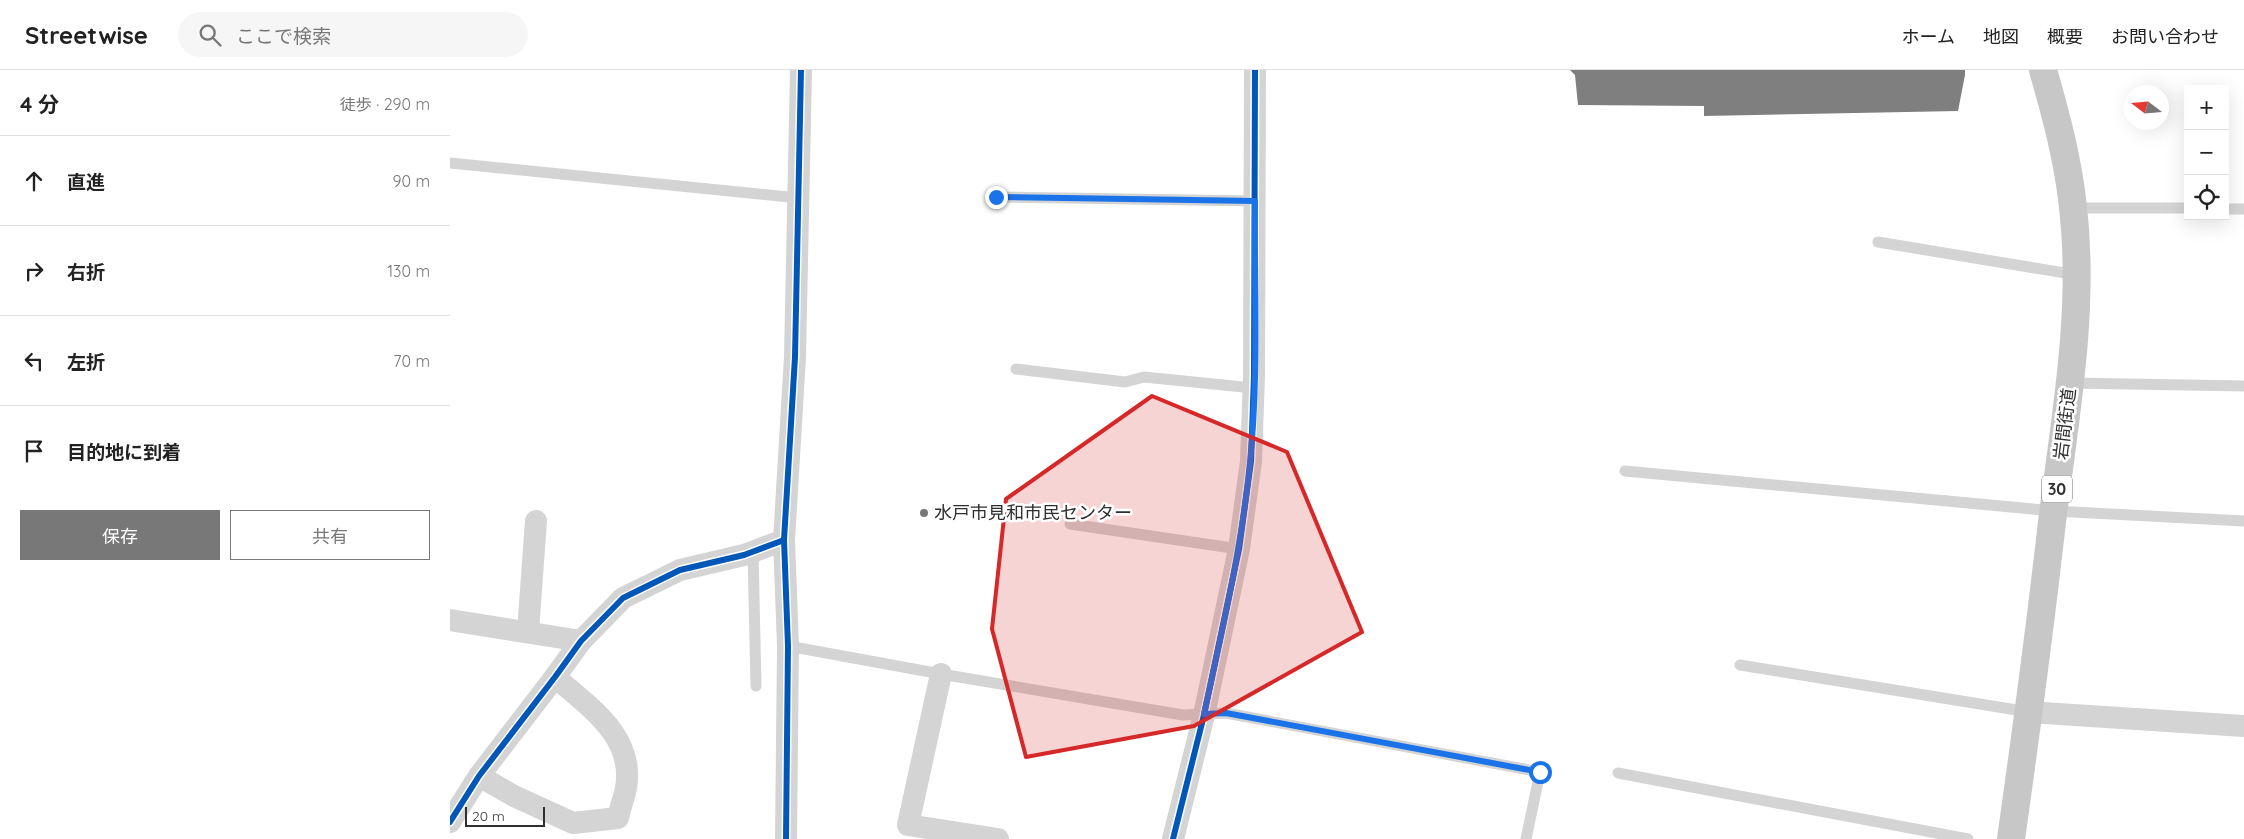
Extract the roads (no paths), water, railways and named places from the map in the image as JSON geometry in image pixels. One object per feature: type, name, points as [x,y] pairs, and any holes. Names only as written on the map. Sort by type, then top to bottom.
[{"type":"main road","name":"岩間街道","points":[[2011,839],[2029,712],[2070,383],[2077,276],[2073,208],[2062,138],[2043,70]]},
{"type":"street","points":[[786,839],[788,646],[784,540],[795,357],[801,70]]},
{"type":"street","points":[[1173,839],[1204,714],[1239,548],[1251,461],[1254,388],[1255,70]]},
{"type":"street","points":[[528,632],[536,521]]},
{"type":"street","points":[[450,822],[479,776],[555,677],[580,641],[623,598],[680,570],[753,552],[784,540]]},
{"type":"street","points":[[450,620],[580,641]]},
{"type":"street","points":[[940,674],[908,825],[998,839]]},
{"type":"street","points":[[479,776],[514,796],[573,823],[618,818],[626,787],[622,745],[605,720],[555,677]]},
{"type":"street","points":[[2029,712],[2244,726]]},
{"type":"lane","points":[[450,163],[799,198]]},
{"type":"lane","points":[[996,197],[1255,201]]},
{"type":"lane","points":[[2073,208],[2184,208]]},
{"type":"lane","points":[[2229,209],[2244,209]]},
{"type":"lane","points":[[1878,242],[2077,276]]},
{"type":"lane","points":[[1016,368],[1124,382],[1144,377],[1254,388]]},
{"type":"lane","points":[[2070,383],[2244,386]]},
{"type":"lane","points":[[1625,471],[2054,511],[2244,521]]},
{"type":"lane","points":[[1070,524],[1239,548]]},
{"type":"lane","points":[[753,552],[756,686]]},
{"type":"lane","points":[[788,646],[1183,715],[1226,713],[1540,772],[1526,839]]},
{"type":"lane","points":[[1740,665],[2029,712]]},
{"type":"lane","points":[[1618,773],[1968,839]]},
{"type":"place","name":"水戸市見和市民センター","points":[[924,513]]}]
